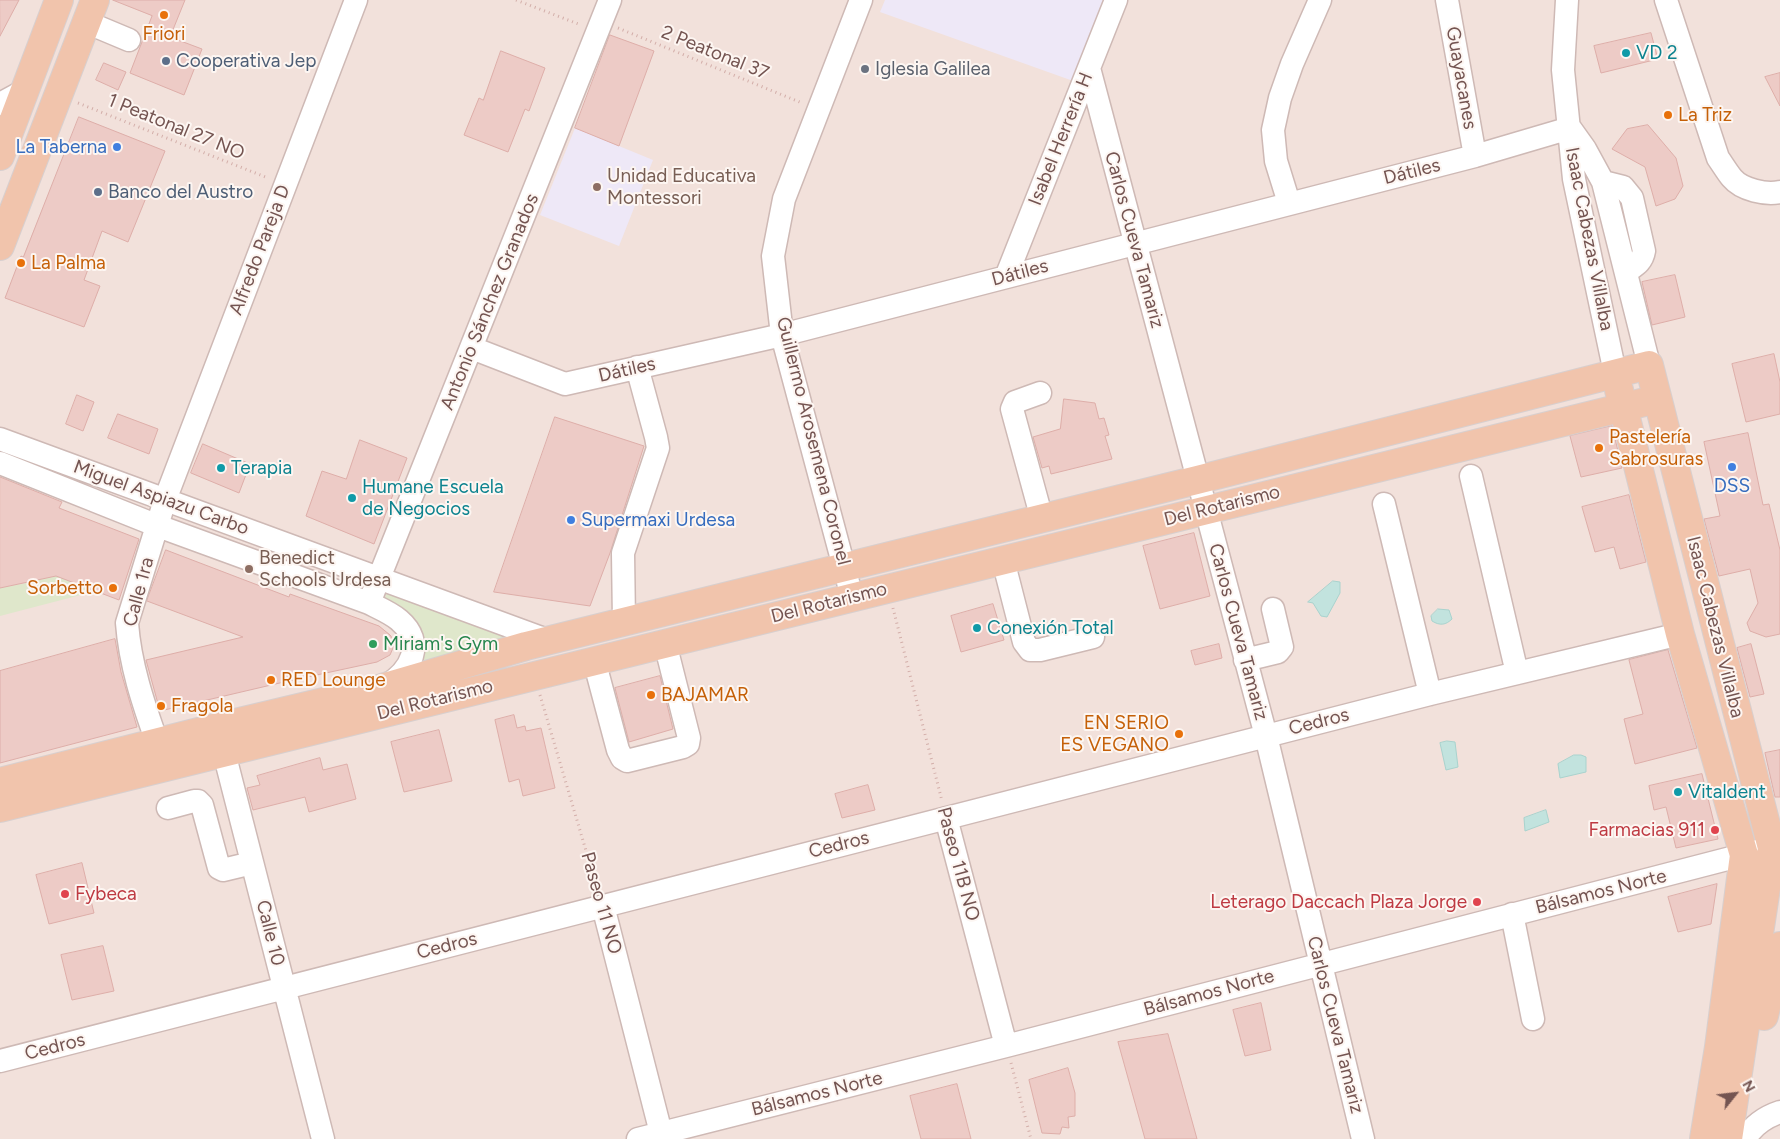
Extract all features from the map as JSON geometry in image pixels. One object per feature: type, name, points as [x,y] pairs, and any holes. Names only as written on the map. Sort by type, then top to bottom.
[{"type":"main road","points":[[0,156],[59,0]]},
{"type":"main road","points":[[0,246],[90,11]]},
{"type":"main road","points":[[46,32],[41,68],[42,74],[59,92]]},
{"type":"main road","points":[[13,211],[44,111],[44,106],[38,97],[24,91]]},
{"type":"main road","name":"Del Rotarismo","points":[[0,808],[382,688],[547,640],[1042,519],[1649,365]]},
{"type":"main road","name":"Isaac Cabezas Villalba","points":[[1649,365],[1776,848],[1735,1132]]},
{"type":"main road","name":"Isaac Cabezas Villalba","points":[[1615,373],[1680,634],[1744,855],[1704,1139]]},
{"type":"main road","name":"Del Rotarismo","points":[[0,782],[157,742],[221,740],[534,675],[1658,399]]},
{"type":"main road","points":[[1735,1132],[1780,946]]},
{"type":"street","name":"Alfredo Pareja D","points":[[165,500],[356,0]]},
{"type":"street","name":"Antonio Sánchez Granados","points":[[369,603],[610,0]]},
{"type":"street","name":"Guillermo Arosemena Coronel","points":[[852,597],[782,335],[773,256],[784,198],[861,0]]},
{"type":"street","name":"Isabel Herrería H","points":[[1006,277],[1116,0]]},
{"type":"street","points":[[1289,203],[1276,161],[1273,130],[1280,98],[1292,64],[1320,0]]},
{"type":"street","name":"Guayacanes","points":[[1448,0],[1475,156]]},
{"type":"street","name":"Isaac Cabezas Villalba","points":[[1567,0],[1563,70],[1574,179],[1615,373]]},
{"type":"street","points":[[1666,0],[1718,158],[1733,180],[1749,189],[1772,194],[1780,192]]},
{"type":"street","points":[[90,11],[129,40]]},
{"type":"street","name":"Carlos Cueva Tamariz","points":[[1089,68],[1266,736],[1363,1139]]},
{"type":"street","points":[[0,104],[24,91]]},
{"type":"street","name":"Dátiles","points":[[472,348],[565,384],[782,335],[1475,156],[1570,128]]},
{"type":"street","name":"Isaac Cabezas Villalba","points":[[1570,128],[1585,149],[1603,182],[1649,365]]},
{"type":"street","points":[[624,622],[623,554],[658,448],[637,367]]},
{"type":"street","points":[[1040,393],[1015,402],[1012,410],[1042,519]]},
{"type":"street","name":"Miguel Aspiazu Carbo","points":[[0,439],[547,640]]},
{"type":"street","name":"Miguel Aspiazu Carbo","points":[[0,463],[158,526],[369,603],[401,622],[412,641],[413,656],[406,669],[402,675],[382,688]]},
{"type":"street","points":[[1471,476],[1517,673]]},
{"type":"street","name":"Calle 1ra","points":[[157,742],[140,692],[127,623],[165,500]]},
{"type":"street","points":[[1384,504],[1430,694]]},
{"type":"street","points":[[1003,560],[1024,642],[1030,650],[1040,650],[1093,637]]},
{"type":"street","points":[[1246,660],[1278,652],[1282,647],[1273,610]]},
{"type":"street","name":"Cedros","points":[[0,1061],[1430,694],[1680,634]]},
{"type":"street","points":[[594,660],[618,750],[622,758],[627,761],[683,747],[688,744],[689,738],[666,643]]},
{"type":"street","name":"Calle 10","points":[[221,740],[323,1139]]},
{"type":"street","points":[[168,808],[198,801],[202,805],[219,868],[223,870],[252,863]]},
{"type":"street","name":"Paseo 11B NO","points":[[946,818],[1006,1046]]},
{"type":"street","name":"Bálsamos Norte","points":[[638,1139],[1776,848]]},
{"type":"street","name":"Paseo 11 NO","points":[[603,906],[661,1133]]},
{"type":"street","points":[[1512,914],[1533,1019]]},
{"type":"street","points":[[1735,1132],[1751,1129],[1770,1115],[1780,1112]]},
{"type":"path","name":"2 Peatonal 37","points":[[516,0],[599,27],[818,109]]},
{"type":"path","name":"1 Peatonal 27 NO","points":[[59,92],[284,185]]},
{"type":"path","name":"Paseo 11B NO","points":[[888,588],[946,818]]},
{"type":"path","name":"Paseo 11 NO","points":[[534,675],[603,906]]},
{"type":"path","points":[[1006,1046],[1031,1139]]},
{"type":"shaded area","points":[[0,0],[1780,0],[1780,1139],[0,1139]]},
{"type":"shaded area","points":[[885,0],[1105,0],[1076,82],[880,12]]},
{"type":"shaded area","name":"Unidad Educativa Montessori","points":[[575,128],[653,160],[619,246],[540,215]]},
{"type":"green space","points":[[36,568],[96,591],[0,616],[0,588],[31,582]]},
{"type":"green space","points":[[388,590],[520,638],[418,675],[383,602]]},
{"type":"water","points":[[1333,581],[1340,582],[1340,593],[1327,617],[1321,616],[1313,603],[1308,602]]},
{"type":"water","points":[[1438,609],[1449,610],[1452,619],[1443,624],[1432,621],[1431,616]]},
{"type":"water","points":[[1447,741],[1455,742],[1458,767],[1446,770],[1440,743]]},
{"type":"water","points":[[1574,755],[1586,757],[1586,772],[1560,778],[1558,764]]},
{"type":"water","points":[[1546,810],[1549,822],[1525,831],[1524,818]]},
{"type":"building","points":[[0,0],[19,0],[0,36]]},
{"type":"building","name":"Cooperativa Jep","points":[[113,0],[185,0],[170,37],[202,49],[184,95],[130,73],[152,16]]},
{"type":"building","name":"VD 2","points":[[1651,33],[1658,59],[1601,73],[1594,46]]},
{"type":"building","points":[[610,35],[654,51],[619,146],[575,128]]},
{"type":"building","points":[[501,51],[545,68],[529,111],[525,109],[508,152],[464,135],[479,98],[483,100]]},
{"type":"building","points":[[104,63],[126,72],[118,90],[96,80]]},
{"type":"building","points":[[1780,73],[1780,106],[1765,77]]},
{"type":"building","points":[[79,117],[165,151],[128,242],[102,231],[84,280],[100,286],[84,327],[5,298]]},
{"type":"building","points":[[1648,125],[1676,158],[1683,186],[1675,199],[1656,206],[1645,167],[1612,149],[1627,129]]},
{"type":"building","points":[[1675,275],[1685,317],[1652,325],[1642,282]]},
{"type":"building","points":[[1774,354],[1780,382],[1780,414],[1746,422],[1732,364]]},
{"type":"building","points":[[77,395],[94,402],[83,431],[66,424]]},
{"type":"building","points":[[1064,399],[1095,403],[1099,419],[1104,418],[1109,435],[1105,436],[1112,459],[1051,474],[1049,466],[1042,468],[1033,437],[1060,429]]},
{"type":"building","points":[[118,414],[158,429],[149,454],[108,438]]},
{"type":"building","name":"Supermaxi Urdesa","points":[[555,417],[644,446],[610,553],[590,606],[494,592]]},
{"type":"building","name":"Pastelería Sabrosuras","points":[[1612,426],[1622,468],[1581,477],[1570,436]]},
{"type":"building","points":[[1748,433],[1763,505],[1769,504],[1780,550],[1780,634],[1766,637],[1750,631],[1747,623],[1758,603],[1750,569],[1719,576],[1704,519],[1720,516],[1704,442]]},
{"type":"building","name":"Humane Escuela de Negocios","points":[[360,440],[407,458],[374,544],[306,516],[322,471],[346,479]]},
{"type":"building","name":"Terapia","points":[[203,444],[250,464],[239,493],[191,473]]},
{"type":"building","points":[[0,477],[62,502],[59,508],[139,539],[119,600],[56,576],[0,588]]},
{"type":"building","points":[[1629,495],[1646,562],[1620,569],[1614,547],[1595,552],[1582,507]]},
{"type":"building","points":[[1194,533],[1210,596],[1160,609],[1143,546]]},
{"type":"building","points":[[166,550],[289,597],[290,594],[379,626],[393,639],[393,648],[390,655],[377,662],[160,711],[146,660],[243,637],[147,601]]},
{"type":"building","name":"Conexión Total","points":[[993,604],[1004,640],[961,652],[951,616]]},
{"type":"building","points":[[115,639],[121,672],[137,727],[0,763],[0,671]]},
{"type":"building","points":[[1219,644],[1222,658],[1195,665],[1191,651]]},
{"type":"building","points":[[1751,644],[1764,694],[1750,697],[1737,648]]},
{"type":"building","points":[[1668,650],[1697,748],[1635,764],[1624,719],[1643,714],[1629,660]]},
{"type":"building","points":[[660,676],[673,729],[629,742],[615,688]]},
{"type":"building","points":[[514,715],[517,728],[525,726],[526,731],[541,728],[555,788],[523,796],[519,779],[509,782],[495,720]]},
{"type":"building","points":[[439,730],[452,781],[404,792],[391,742]]},
{"type":"building","points":[[1780,750],[1780,797],[1775,797],[1765,753]]},
{"type":"building","points":[[320,758],[323,770],[347,764],[356,799],[309,812],[305,797],[253,810],[247,788],[260,785],[257,776]]},
{"type":"building","points":[[1702,774],[1718,839],[1676,848],[1666,807],[1654,810],[1649,786]]},
{"type":"building","points":[[868,785],[875,810],[842,818],[835,794]]},
{"type":"building","name":"Fybeca","points":[[82,863],[94,913],[49,924],[36,875]]},
{"type":"building","points":[[1717,884],[1711,924],[1678,932],[1668,897]]},
{"type":"building","points":[[103,946],[114,991],[72,1000],[61,955]]},
{"type":"building","points":[[1261,1003],[1271,1050],[1245,1056],[1233,1010]]},
{"type":"building","points":[[1168,1034],[1197,1139],[1145,1139],[1118,1042]]},
{"type":"building","points":[[1068,1068],[1075,1093],[1075,1116],[1068,1117],[1069,1128],[1062,1127],[1060,1134],[1042,1133],[1029,1080]]},
{"type":"building","points":[[957,1084],[971,1139],[921,1139],[910,1096]]},
{"type":"place","name":"Friori","points":[[164,15]]},
{"type":"place","name":"VD 2","points":[[1626,53]]},
{"type":"place","name":"Cooperativa Jep","points":[[166,61]]},
{"type":"place","name":"Iglesia Galilea","points":[[865,69]]},
{"type":"place","name":"La Triz","points":[[1668,115]]},
{"type":"place","name":"La Taberna","points":[[117,147]]},
{"type":"place","name":"Unidad Educativa Montessori","points":[[597,187]]},
{"type":"place","name":"Banco del Austro","points":[[98,192]]},
{"type":"place","name":"La Palma","points":[[21,263]]},
{"type":"place","name":"Pastelería Sabrosuras","points":[[1599,448]]},
{"type":"place","name":"DSS","points":[[1732,467]]},
{"type":"place","name":"Terapia","points":[[221,468]]},
{"type":"place","name":"Humane Escuela de Negocios","points":[[352,498]]},
{"type":"place","name":"Supermaxi Urdesa","points":[[571,520]]},
{"type":"place","name":"Benedict Schools Urdesa","points":[[249,569]]},
{"type":"place","name":"Sorbetto","points":[[113,588]]},
{"type":"place","name":"Conexión Total","points":[[977,628]]},
{"type":"place","name":"Miriam's Gym","points":[[373,644]]},
{"type":"place","name":"RED Lounge","points":[[271,680]]},
{"type":"place","name":"BAJAMAR","points":[[651,695]]},
{"type":"place","name":"Fragola","points":[[161,706]]},
{"type":"place","name":"EN SERIO ES VEGANO","points":[[1179,734]]},
{"type":"place","name":"Vitaldent","points":[[1678,792]]},
{"type":"place","name":"Farmacias 911","points":[[1715,830]]},
{"type":"place","name":"Fybeca","points":[[65,894]]},
{"type":"place","name":"Leterago Daccach Plaza Jorge","points":[[1477,902]]}]
